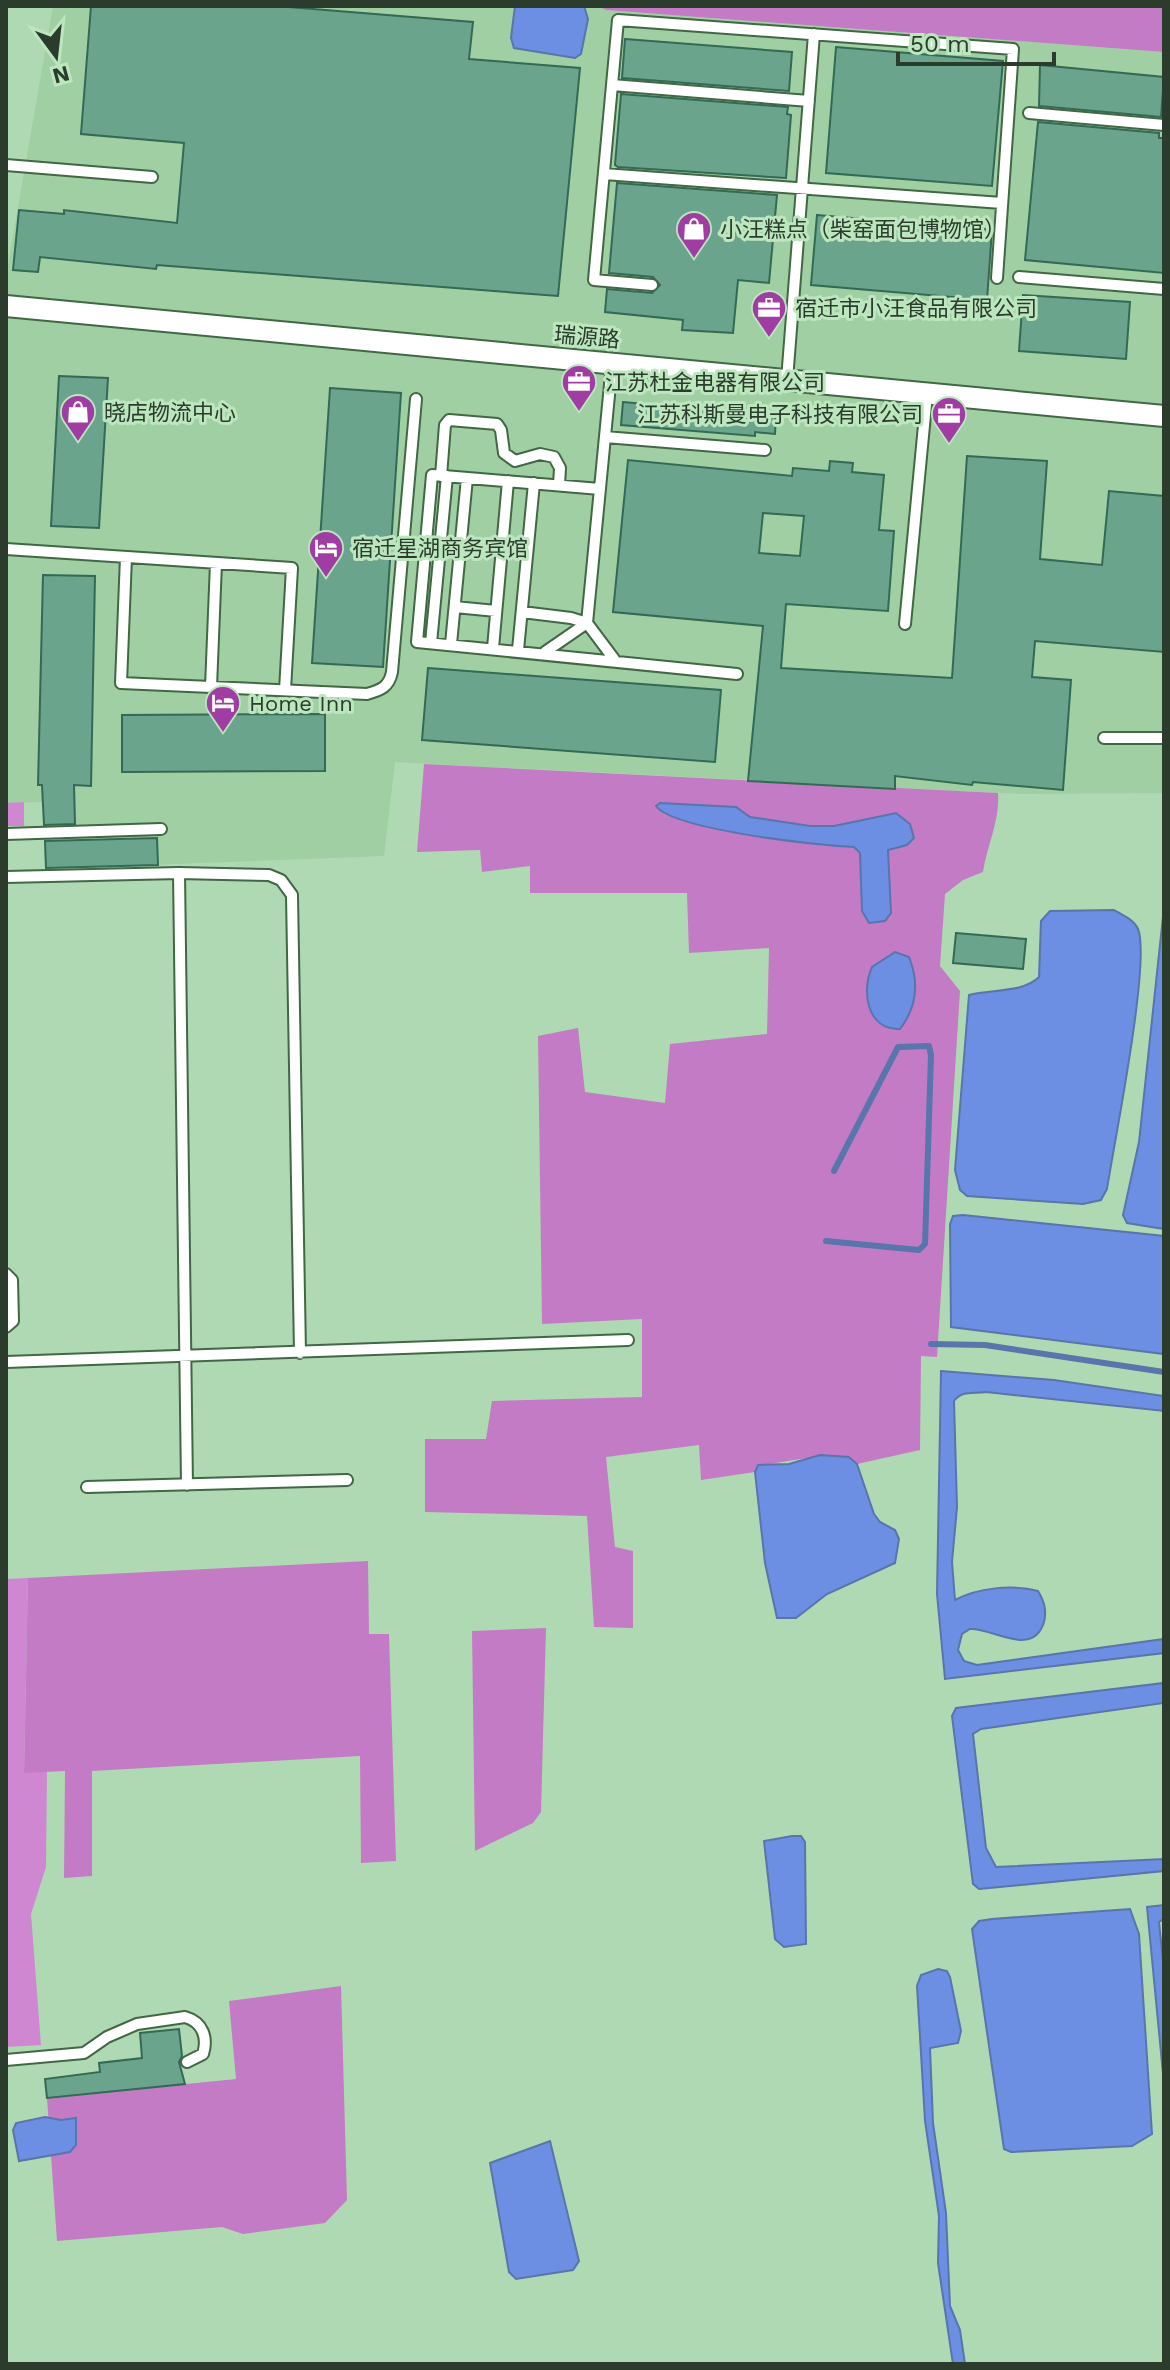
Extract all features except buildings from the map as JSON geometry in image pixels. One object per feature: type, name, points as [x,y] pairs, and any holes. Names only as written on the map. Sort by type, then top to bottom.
[{"type":"street","name":"瑞源路","points":[[6,306],[1164,416]]},
{"type":"lane","points":[[652,285],[594,280],[618,20],[1013,49],[997,278]]},
{"type":"lane","points":[[787,380],[814,34]]},
{"type":"lane","points":[[612,85],[809,101]]},
{"type":"lane","points":[[1029,113],[1164,125]]},
{"type":"lane","points":[[6,165],[152,177]]},
{"type":"lane","points":[[604,174],[1002,203]]},
{"type":"lane","points":[[1019,277],[1164,289]]},
{"type":"lane","points":[[545,652],[587,623],[612,364]]},
{"type":"lane","points":[[905,624],[927,394]]},
{"type":"lane","points":[[126,557],[121,683],[367,694],[382,690],[390,681],[416,399]]},
{"type":"lane","points":[[431,643],[445,493],[445,425],[454,421],[497,424],[501,430],[504,453],[515,461],[540,454],[554,457],[560,468],[559,485]]},
{"type":"lane","points":[[605,437],[765,450]]},
{"type":"lane","points":[[600,489],[432,475],[417,642],[545,652],[737,674]]},
{"type":"lane","points":[[451,644],[467,478]]},
{"type":"lane","points":[[493,648],[508,481]]},
{"type":"lane","points":[[518,650],[534,483]]},
{"type":"lane","points":[[6,549],[292,568],[285,690]]},
{"type":"lane","points":[[211,687],[216,563]]},
{"type":"lane","points":[[455,607],[496,611]]},
{"type":"lane","points":[[522,612],[587,623],[614,659]]},
{"type":"lane","points":[[1104,738],[1164,738]]},
{"type":"lane","points":[[6,834],[161,829]]},
{"type":"lane","points":[[179,873],[187,1485]]},
{"type":"lane","points":[[6,877],[179,873],[269,875],[281,880],[292,895],[300,1353]]},
{"type":"lane","points":[[6,1274],[12,1280],[13,1321],[6,1327]]},
{"type":"lane","points":[[6,1362],[628,1340]]},
{"type":"lane","points":[[87,1487],[347,1480]]},
{"type":"lane","points":[[6,2060],[84,2053],[107,2037],[137,2024],[185,2017],[200,2026],[205,2039],[203,2054],[187,2062]]},
{"type":"shaded area","points":[[53,6],[598,6],[606,10],[1164,52],[1164,793],[1021,794],[395,762],[384,856],[45,869],[43,802],[6,803],[6,276]]},
{"type":"shaded area","points":[[598,6],[1164,6],[1164,52],[606,10]]},
{"type":"shaded area","points":[[424,764],[998,793],[997,813],[983,872],[963,880],[945,894],[940,966],[960,991],[937,1357],[921,1356],[920,1450],[857,1464],[848,1459],[824,1457],[758,1465],[755,1472],[701,1480],[699,1445],[606,1457],[615,1547],[633,1551],[633,1628],[594,1627],[587,1516],[425,1512],[425,1439],[486,1439],[492,1401],[642,1397],[642,1319],[542,1324],[538,1036],[578,1028],[585,1092],[665,1103],[670,1044],[767,1034],[769,948],[689,953],[687,893],[530,893],[530,866],[482,872],[480,850],[417,852]]},
{"type":"shaded area","points":[[24,802],[24,826],[6,826],[6,803]]},
{"type":"shaded area","points":[[368,1561],[369,1634],[389,1634],[396,1861],[361,1863],[360,1756],[92,1771],[92,1876],[64,1878],[65,1771],[24,1773],[28,1578]]},
{"type":"shaded area","points":[[28,1578],[24,1772],[47,1772],[46,1867],[31,1914],[41,2045],[6,2047],[6,1579]]},
{"type":"shaded area","points":[[546,1628],[541,1812],[533,1823],[475,1851],[472,1631]]},
{"type":"shaded area","points":[[341,1986],[347,2200],[325,2223],[243,2234],[222,2227],[57,2241],[47,2098],[236,2079],[229,2001]]},
{"type":"water","points":[[515,6],[584,6],[588,19],[581,54],[575,58],[514,48],[511,38]]},
{"type":"water","points":[[660,803],[736,807],[750,817],[810,826],[834,826],[896,813],[910,824],[914,838],[907,845],[888,850],[891,913],[885,921],[869,923],[862,911],[860,853],[854,847],[812,844],[718,829],[668,815],[656,806]]},
{"type":"water","points":[[1164,907],[1164,1229],[1127,1223],[1123,1215],[1139,1142]]},
{"type":"water","points":[[1114,910],[1136,926],[1141,947],[1136,1013],[1107,1189],[1101,1200],[1083,1204],[967,1196],[960,1190],[955,1170],[969,995],[1024,986],[1039,977],[1041,921],[1050,911]]},
{"type":"water","points":[[895,952],[909,957],[915,985],[910,1012],[900,1029],[880,1023],[867,998],[872,967]]},
{"type":"water","points":[[953,1216],[1164,1236],[1164,1354],[951,1327],[950,1224]]},
{"type":"water","points":[[941,1371],[1054,1380],[1164,1396],[1164,1411],[986,1392],[964,1394],[954,1401],[957,1507],[952,1562],[955,1600],[984,1590],[1028,1589],[1038,1591],[1045,1614],[1039,1633],[1021,1640],[970,1629],[962,1634],[958,1650],[964,1661],[977,1665],[1164,1639],[1164,1653],[945,1679],[937,1594]]},
{"type":"water","points":[[820,1455],[849,1457],[857,1464],[874,1514],[880,1522],[895,1530],[899,1539],[895,1563],[827,1594],[796,1618],[777,1618],[765,1563],[755,1472],[758,1465],[789,1464]]},
{"type":"water","points":[[1164,1683],[1164,1703],[981,1729],[973,1734],[986,1848],[996,1867],[1164,1859],[1164,1871],[979,1889],[973,1884],[952,1716],[956,1708]]},
{"type":"water","points":[[801,1836],[805,1842],[806,1944],[784,1947],[775,1939],[764,1841]]},
{"type":"water","points":[[1164,1905],[1164,1919],[1159,1922],[1164,1970],[1164,2084],[1147,1907]]},
{"type":"water","points":[[1130,1909],[1139,1934],[1152,2134],[1132,2146],[1011,2152],[1004,2149],[972,1929],[979,1921],[992,1919]]},
{"type":"water","points":[[938,1969],[947,1971],[950,1977],[961,2031],[958,2043],[930,2048],[933,2123],[946,2213],[950,2306],[960,2330],[965,2364],[953,2364],[938,2263],[939,2216],[925,2121],[917,1986],[921,1975]]},
{"type":"water","points":[[45,2117],[61,2120],[76,2118],[76,2145],[70,2152],[19,2161],[13,2130],[16,2123]]},
{"type":"water","points":[[550,2141],[579,2261],[573,2270],[516,2279],[509,2272],[490,2163]]},
{"type":"waterway","points":[[826,1241],[919,1250],[925,1244],[929,1046],[898,1047],[834,1171]]},
{"type":"waterway","points":[[931,1344],[985,1345],[1164,1372]]},
{"type":"place","name":"小汪糕点（柴窑面包博物馆）","points":[[694,260]]},
{"type":"place","name":"宿迁市小汪食品有限公司","points":[[769,339]]},
{"type":"place","name":"江苏杜金电器有限公司","points":[[579,413]]},
{"type":"place","name":"晓店物流中心","points":[[78,443]]},
{"type":"place","name":"江苏科斯曼电子科技有限公司","points":[[949,445]]},
{"type":"place","name":"宿迁星湖商务宾馆","points":[[326,579]]},
{"type":"place","name":"Home Inn","points":[[223,734]]}]
